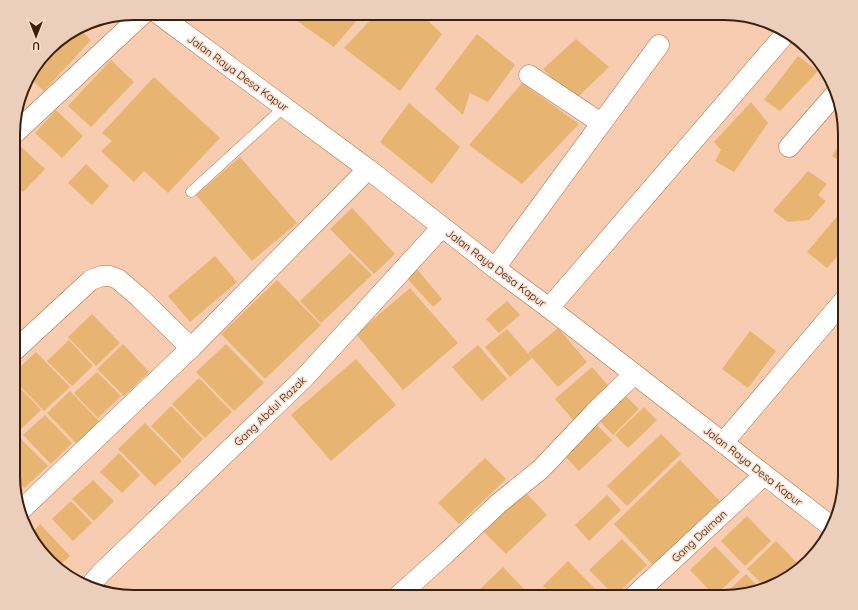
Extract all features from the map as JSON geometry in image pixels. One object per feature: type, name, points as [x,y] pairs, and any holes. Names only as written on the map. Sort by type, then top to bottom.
[{"type":"street","points":[[20,128],[136,20]]},
{"type":"street","name":"Jalan Raya Desa Kapur","points":[[166,20],[368,169],[827,523]]},
{"type":"street","points":[[549,308],[783,37]]},
{"type":"street","points":[[495,268],[659,45]]},
{"type":"street","points":[[529,75],[602,123]]},
{"type":"street","points":[[789,147],[832,97]]},
{"type":"street","points":[[24,507],[191,348],[368,169]]},
{"type":"street","name":"Gang Abdul Razak","points":[[93,582],[304,378],[442,227]]},
{"type":"street","points":[[20,345],[91,280],[102,276],[110,276],[118,279],[140,298],[191,348]]},
{"type":"street","points":[[723,443],[838,307]]},
{"type":"street","points":[[405,590],[499,503],[541,469],[594,413],[634,374]]},
{"type":"street","name":"Gang Daiman","points":[[641,590],[764,475]]},
{"type":"lane","points":[[191,192],[284,107]]},
{"type":"building","points":[[296,20],[357,20],[334,47]]},
{"type":"building","points":[[370,20],[427,20],[442,34],[400,91],[344,48]]},
{"type":"building","points":[[83,32],[91,40],[44,91],[33,81],[48,59],[51,56],[56,56],[56,51],[59,48],[77,35]]},
{"type":"building","points":[[477,34],[515,65],[488,102],[470,93],[463,115],[435,89]]},
{"type":"building","points":[[576,39],[609,67],[575,100],[543,69]]},
{"type":"building","points":[[798,56],[818,71],[780,111],[764,100]]},
{"type":"building","points":[[111,60],[134,82],[91,127],[68,106]]},
{"type":"building","points":[[154,77],[220,138],[168,193],[144,171],[134,182],[101,151],[112,141],[102,133]]},
{"type":"building","points":[[522,83],[579,124],[522,184],[469,145]]},
{"type":"building","points":[[751,102],[768,123],[734,172],[715,161],[721,150],[714,142]]},
{"type":"building","points":[[409,103],[460,147],[432,184],[380,142]]},
{"type":"building","points":[[56,110],[83,136],[62,158],[35,133]]},
{"type":"building","points":[[20,146],[45,169],[23,192],[20,189]]},
{"type":"building","points":[[838,147],[838,160],[832,156]]},
{"type":"building","points":[[240,157],[297,223],[252,261],[196,195]]},
{"type":"building","points":[[86,164],[109,186],[92,205],[68,183]]},
{"type":"building","points":[[808,171],[827,184],[818,195],[826,201],[809,220],[788,222],[773,211]]},
{"type":"building","points":[[352,208],[395,254],[374,274],[330,229]]},
{"type":"building","points":[[838,215],[838,256],[827,268],[807,252]]},
{"type":"building","points":[[350,253],[372,275],[321,323],[300,301]]},
{"type":"building","points":[[215,256],[237,282],[190,322],[168,296]]},
{"type":"building","points":[[416,268],[442,299],[433,307],[405,276]]},
{"type":"building","points":[[277,280],[321,325],[265,379],[221,334]]},
{"type":"building","points":[[410,288],[458,343],[403,390],[356,334]]},
{"type":"building","points":[[507,301],[520,315],[499,333],[486,319]]},
{"type":"building","points":[[92,314],[120,343],[96,366],[68,337]]},
{"type":"building","points":[[558,328],[587,362],[558,387],[528,353]]},
{"type":"building","points":[[507,329],[532,358],[510,377],[485,347]]},
{"type":"building","points":[[750,331],[776,351],[748,388],[722,369]]},
{"type":"building","points":[[69,340],[93,366],[72,386],[47,361]]},
{"type":"building","points":[[123,344],[149,372],[124,396],[97,369]]},
{"type":"building","points":[[226,344],[264,383],[234,411],[196,372]]},
{"type":"building","points":[[478,345],[507,379],[482,401],[452,367]]},
{"type":"building","points":[[36,352],[70,387],[44,411],[20,386],[20,367]]},
{"type":"building","points":[[356,359],[396,405],[331,461],[291,415]]},
{"type":"building","points":[[592,367],[613,391],[576,423],[555,399]]},
{"type":"building","points":[[97,372],[121,396],[98,418],[74,393]]},
{"type":"building","points":[[199,378],[232,412],[205,438],[172,404]]},
{"type":"building","points":[[21,389],[41,410],[21,429],[20,428]]},
{"type":"building","points":[[70,391],[102,424],[79,446],[47,413]]},
{"type":"building","points":[[625,395],[639,409],[613,435],[599,420]]},
{"type":"building","points":[[171,406],[203,439],[183,459],[151,426]]},
{"type":"building","points":[[644,407],[657,420],[628,448],[615,435]]},
{"type":"building","points":[[45,415],[72,443],[51,464],[23,435]]},
{"type":"building","points":[[145,423],[182,461],[155,486],[118,449]]},
{"type":"building","points":[[595,423],[612,440],[579,471],[563,454]]},
{"type":"building","points":[[661,434],[681,454],[627,506],[607,486]]},
{"type":"building","points":[[20,438],[48,466],[24,488],[20,483]]},
{"type":"building","points":[[119,453],[140,475],[122,493],[100,472]]},
{"type":"building","points":[[485,458],[506,479],[459,524],[438,503]]},
{"type":"building","points":[[680,460],[720,501],[653,565],[614,524]]},
{"type":"building","points":[[93,480],[114,501],[94,521],[72,499]]},
{"type":"building","points":[[525,492],[547,515],[506,554],[484,532]]},
{"type":"building","points":[[607,495],[621,510],[589,541],[575,525]]},
{"type":"building","points":[[71,501],[92,523],[73,541],[52,519]]},
{"type":"building","points":[[747,516],[771,541],[745,566],[721,541]]},
{"type":"building","points":[[40,524],[70,556],[62,564],[53,557],[34,531]]},
{"type":"building","points":[[622,539],[647,565],[621,590],[609,590],[589,570]]},
{"type":"building","points":[[776,541],[797,563],[787,571],[762,584],[747,569]]},
{"type":"building","points":[[715,546],[740,572],[721,590],[709,590],[690,570]]},
{"type":"building","points":[[568,561],[596,590],[547,590],[543,586]]},
{"type":"building","points":[[503,567],[525,590],[479,590]]},
{"type":"building","points":[[746,574],[756,585],[746,588],[729,590]]}]
